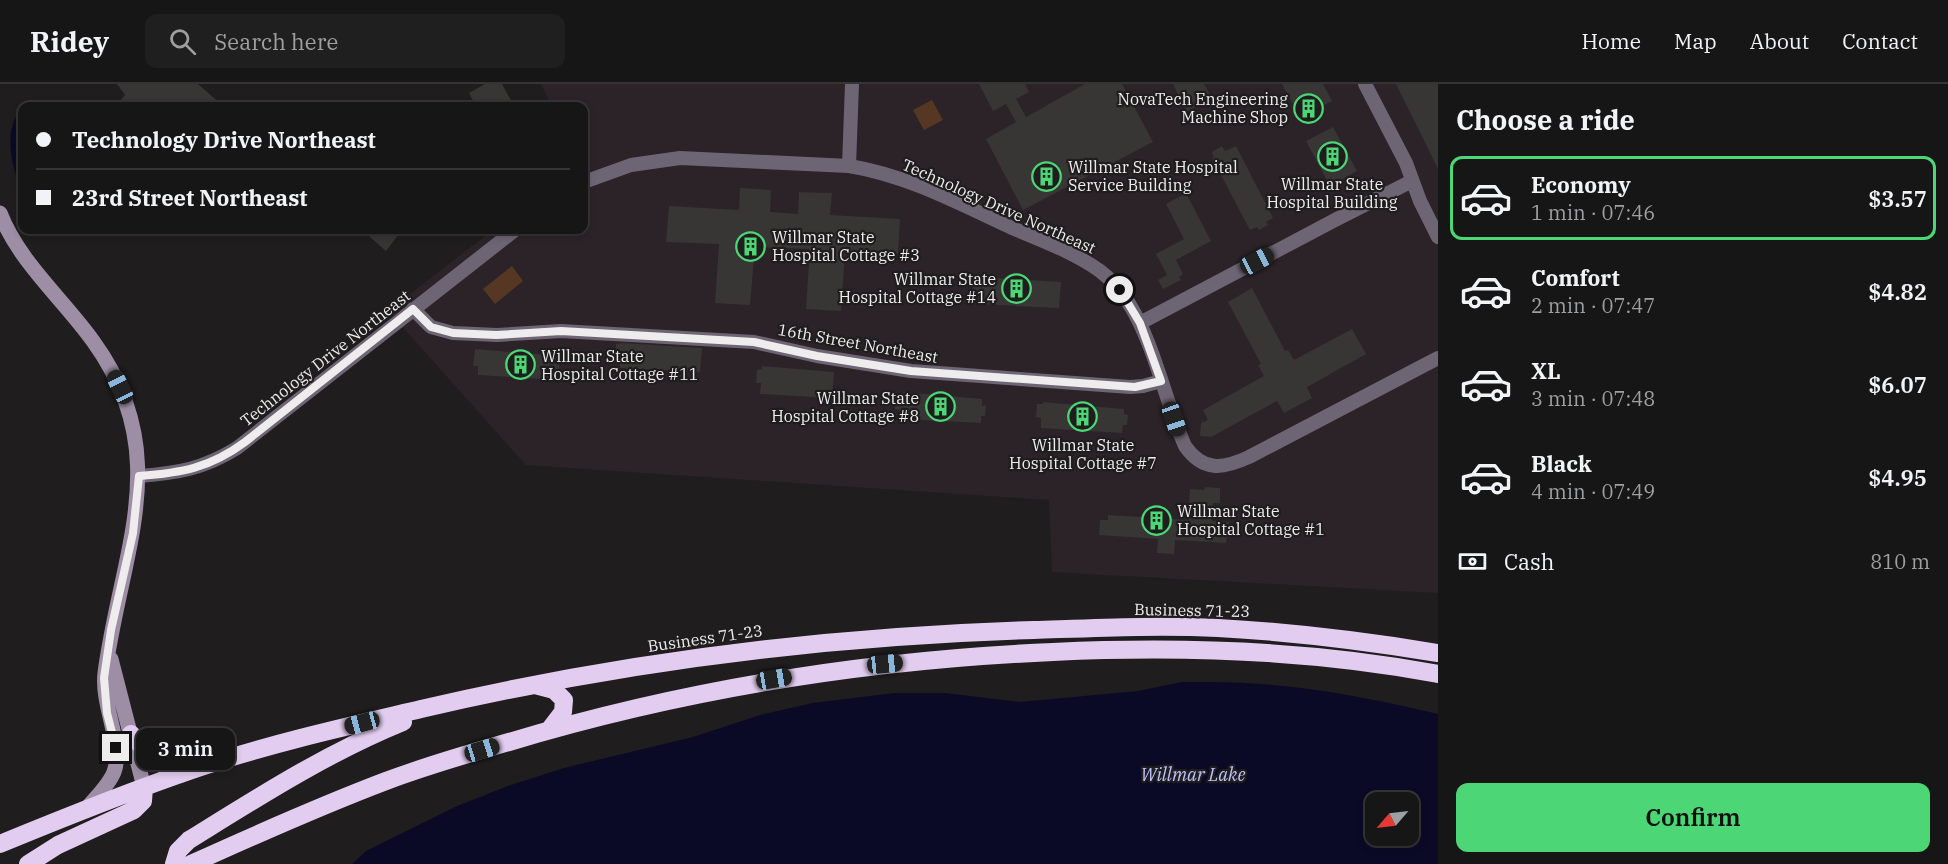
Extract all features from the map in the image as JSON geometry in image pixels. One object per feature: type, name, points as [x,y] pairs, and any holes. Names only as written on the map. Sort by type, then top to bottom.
[{"type":"highway","name":"Business 71-23","points":[[0,844],[87,808],[181,774],[305,737],[527,685],[610,670],[783,647],[901,636],[990,631],[1164,627],[1217,628],[1362,641],[1438,653]]},
{"type":"highway","points":[[190,864],[296,816],[439,762],[550,729],[659,701],[793,676],[932,659],[1015,653],[1113,650],[1266,654],[1365,662],[1438,674]]},
{"type":"highway","points":[[527,685],[548,687],[564,700],[563,712],[550,729]]},
{"type":"highway","points":[[174,864],[178,851],[189,840],[314,763],[409,720],[487,694]]},
{"type":"highway","points":[[131,734],[148,753],[181,774]]},
{"type":"highway","points":[[28,864],[58,845],[134,810],[143,801],[144,787]]},
{"type":"street","points":[[849,166],[852,84]]},
{"type":"street","points":[[1365,84],[1406,163],[1420,201],[1438,237]]},
{"type":"street","name":"Technology Drive Northeast","points":[[588,181],[631,165],[680,158],[849,166],[905,180],[1085,262],[1110,279],[1127,300],[1140,323],[1185,446],[1196,459],[1211,466],[1229,465],[1249,457],[1438,358]]},
{"type":"street","points":[[1140,323],[1412,182]]},
{"type":"street","points":[[0,213],[16,243],[93,341],[112,371],[132,421],[138,458],[139,476],[133,533],[108,647],[104,678],[105,695],[116,748],[116,761],[109,781],[87,808]]},
{"type":"street","name":"Technology Drive Northeast","points":[[139,476],[184,472],[226,455],[510,234]]},
{"type":"street","name":"16th Street Northeast","points":[[413,309],[431,327],[453,333],[496,335],[561,331],[754,342],[817,356],[941,374],[1135,387],[1161,381]]},
{"type":"street","points":[[108,647],[144,787]]},
{"type":"shaded area","points":[[541,84],[1438,84],[1438,593],[1052,572],[1049,500],[526,465],[388,311],[488,234],[588,234],[588,102],[550,102]]},
{"type":"shaded area","points":[[932,100],[943,120],[924,130],[913,110]]},
{"type":"shaded area","points":[[512,266],[523,281],[495,304],[483,289]]},
{"type":"water","points":[[18,114],[18,180],[11,149],[12,127]]},
{"type":"water","name":"Willmar Lake","points":[[1182,682],[1231,682],[1305,688],[1438,714],[1438,864],[352,864],[366,851],[457,806],[508,786],[564,768],[693,737],[760,715],[813,703],[894,693],[945,693],[1020,702],[1138,691]]},
{"type":"building","points":[[117,84],[198,84],[218,102],[119,102],[125,95]]},
{"type":"building","points":[[485,84],[502,84],[512,102],[474,102],[469,93]]},
{"type":"building","name":"Willmar State Hospital Service Building","points":[[979,84],[1025,84],[1029,92],[1016,99],[1026,117],[1085,84],[1122,84],[1153,142],[1023,210],[986,139],[1016,122],[1006,104],[993,111]]},
{"type":"building","points":[[1173,84],[1204,84],[1212,98],[1187,112]]},
{"type":"building","name":"NovaTech Engineering Machine Shop","points":[[1282,84],[1323,84],[1332,101],[1300,117]]},
{"type":"building","points":[[1396,84],[1438,84],[1438,169],[1418,128]]},
{"type":"building","name":"Willmar State Hospital Building","points":[[1333,127],[1357,171],[1330,186],[1306,141]]},
{"type":"building","points":[[1222,146],[1225,151],[1236,146],[1273,218],[1266,222],[1268,225],[1259,230],[1257,227],[1250,230],[1212,158],[1214,157],[1212,152]]},
{"type":"building","points":[[740,188],[771,190],[770,212],[798,214],[799,192],[832,193],[830,215],[900,219],[898,254],[845,251],[841,311],[806,309],[810,249],[755,247],[750,305],[715,303],[719,244],[666,242],[669,206],[739,210]]},
{"type":"building","points":[[1186,193],[1211,241],[1176,260],[1183,274],[1179,277],[1181,280],[1163,289],[1158,280],[1167,275],[1156,254],[1184,239],[1166,204]]},
{"type":"building","points":[[367,234],[399,234],[386,251]]},
{"type":"building","name":"Willmar State Hospital Cottage #14","points":[[980,277],[1061,282],[1059,308],[978,304],[978,294],[973,294],[973,280],[979,280]]},
{"type":"building","points":[[1252,288],[1285,351],[1288,350],[1294,360],[1352,329],[1366,354],[1307,387],[1312,398],[1284,413],[1277,401],[1211,437],[1200,436],[1201,423],[1208,420],[1203,410],[1264,376],[1258,365],[1261,364],[1228,302]]},
{"type":"building","points":[[616,344],[702,348],[700,372],[620,368],[620,358],[615,358]]},
{"type":"building","name":"Willmar State Hospital Cottage #11","points":[[475,349],[560,356],[559,372],[557,372],[556,380],[478,375],[478,366],[473,366]]},
{"type":"building","points":[[762,366],[834,372],[832,398],[760,394],[761,383],[756,383],[757,370],[762,369]]},
{"type":"building","name":"Willmar State Hospital Cottage #8","points":[[903,392],[982,399],[982,406],[986,405],[985,416],[981,416],[981,423],[899,419],[900,410],[895,409],[896,395],[903,395]]},
{"type":"building","name":"Willmar State Hospital Cottage #7","points":[[1043,402],[1124,409],[1124,414],[1128,415],[1127,425],[1123,425],[1122,433],[1041,428],[1041,418],[1036,417],[1037,404],[1043,404]]},
{"type":"building","name":"Willmar State Hospital Cottage #1","points":[[1205,487],[1220,488],[1220,503],[1213,503],[1212,521],[1229,522],[1226,543],[1175,540],[1174,554],[1157,553],[1158,539],[1099,535],[1100,520],[1108,520],[1108,515],[1188,520],[1190,489],[1204,490]]},
{"type":"place","name":"NovaTech Engineering Machine Shop","points":[[1309,108]]},
{"type":"place","name":"Willmar State Hospital Building","points":[[1332,156]]},
{"type":"place","name":"Willmar State Hospital Service Building","points":[[1047,176]]},
{"type":"place","name":"Willmar State Hospital Cottage #3","points":[[751,246]]},
{"type":"place","name":"Willmar State Hospital Cottage #14","points":[[1017,288]]},
{"type":"place","name":"Willmar State Hospital Cottage #11","points":[[520,365]]},
{"type":"place","name":"Willmar State Hospital Cottage #8","points":[[940,407]]},
{"type":"place","name":"Willmar State Hospital Cottage #7","points":[[1083,417]]},
{"type":"place","name":"Willmar State Hospital Cottage #1","points":[[1156,520]]},
{"type":"route","points":[[116,748],[107,713],[104,678],[111,630],[133,533],[139,476],[184,472],[226,455],[413,309],[431,327],[453,333],[496,335],[561,331],[754,342],[817,356],[941,374],[1135,387],[1161,381],[1140,323],[1120,290]]}]
